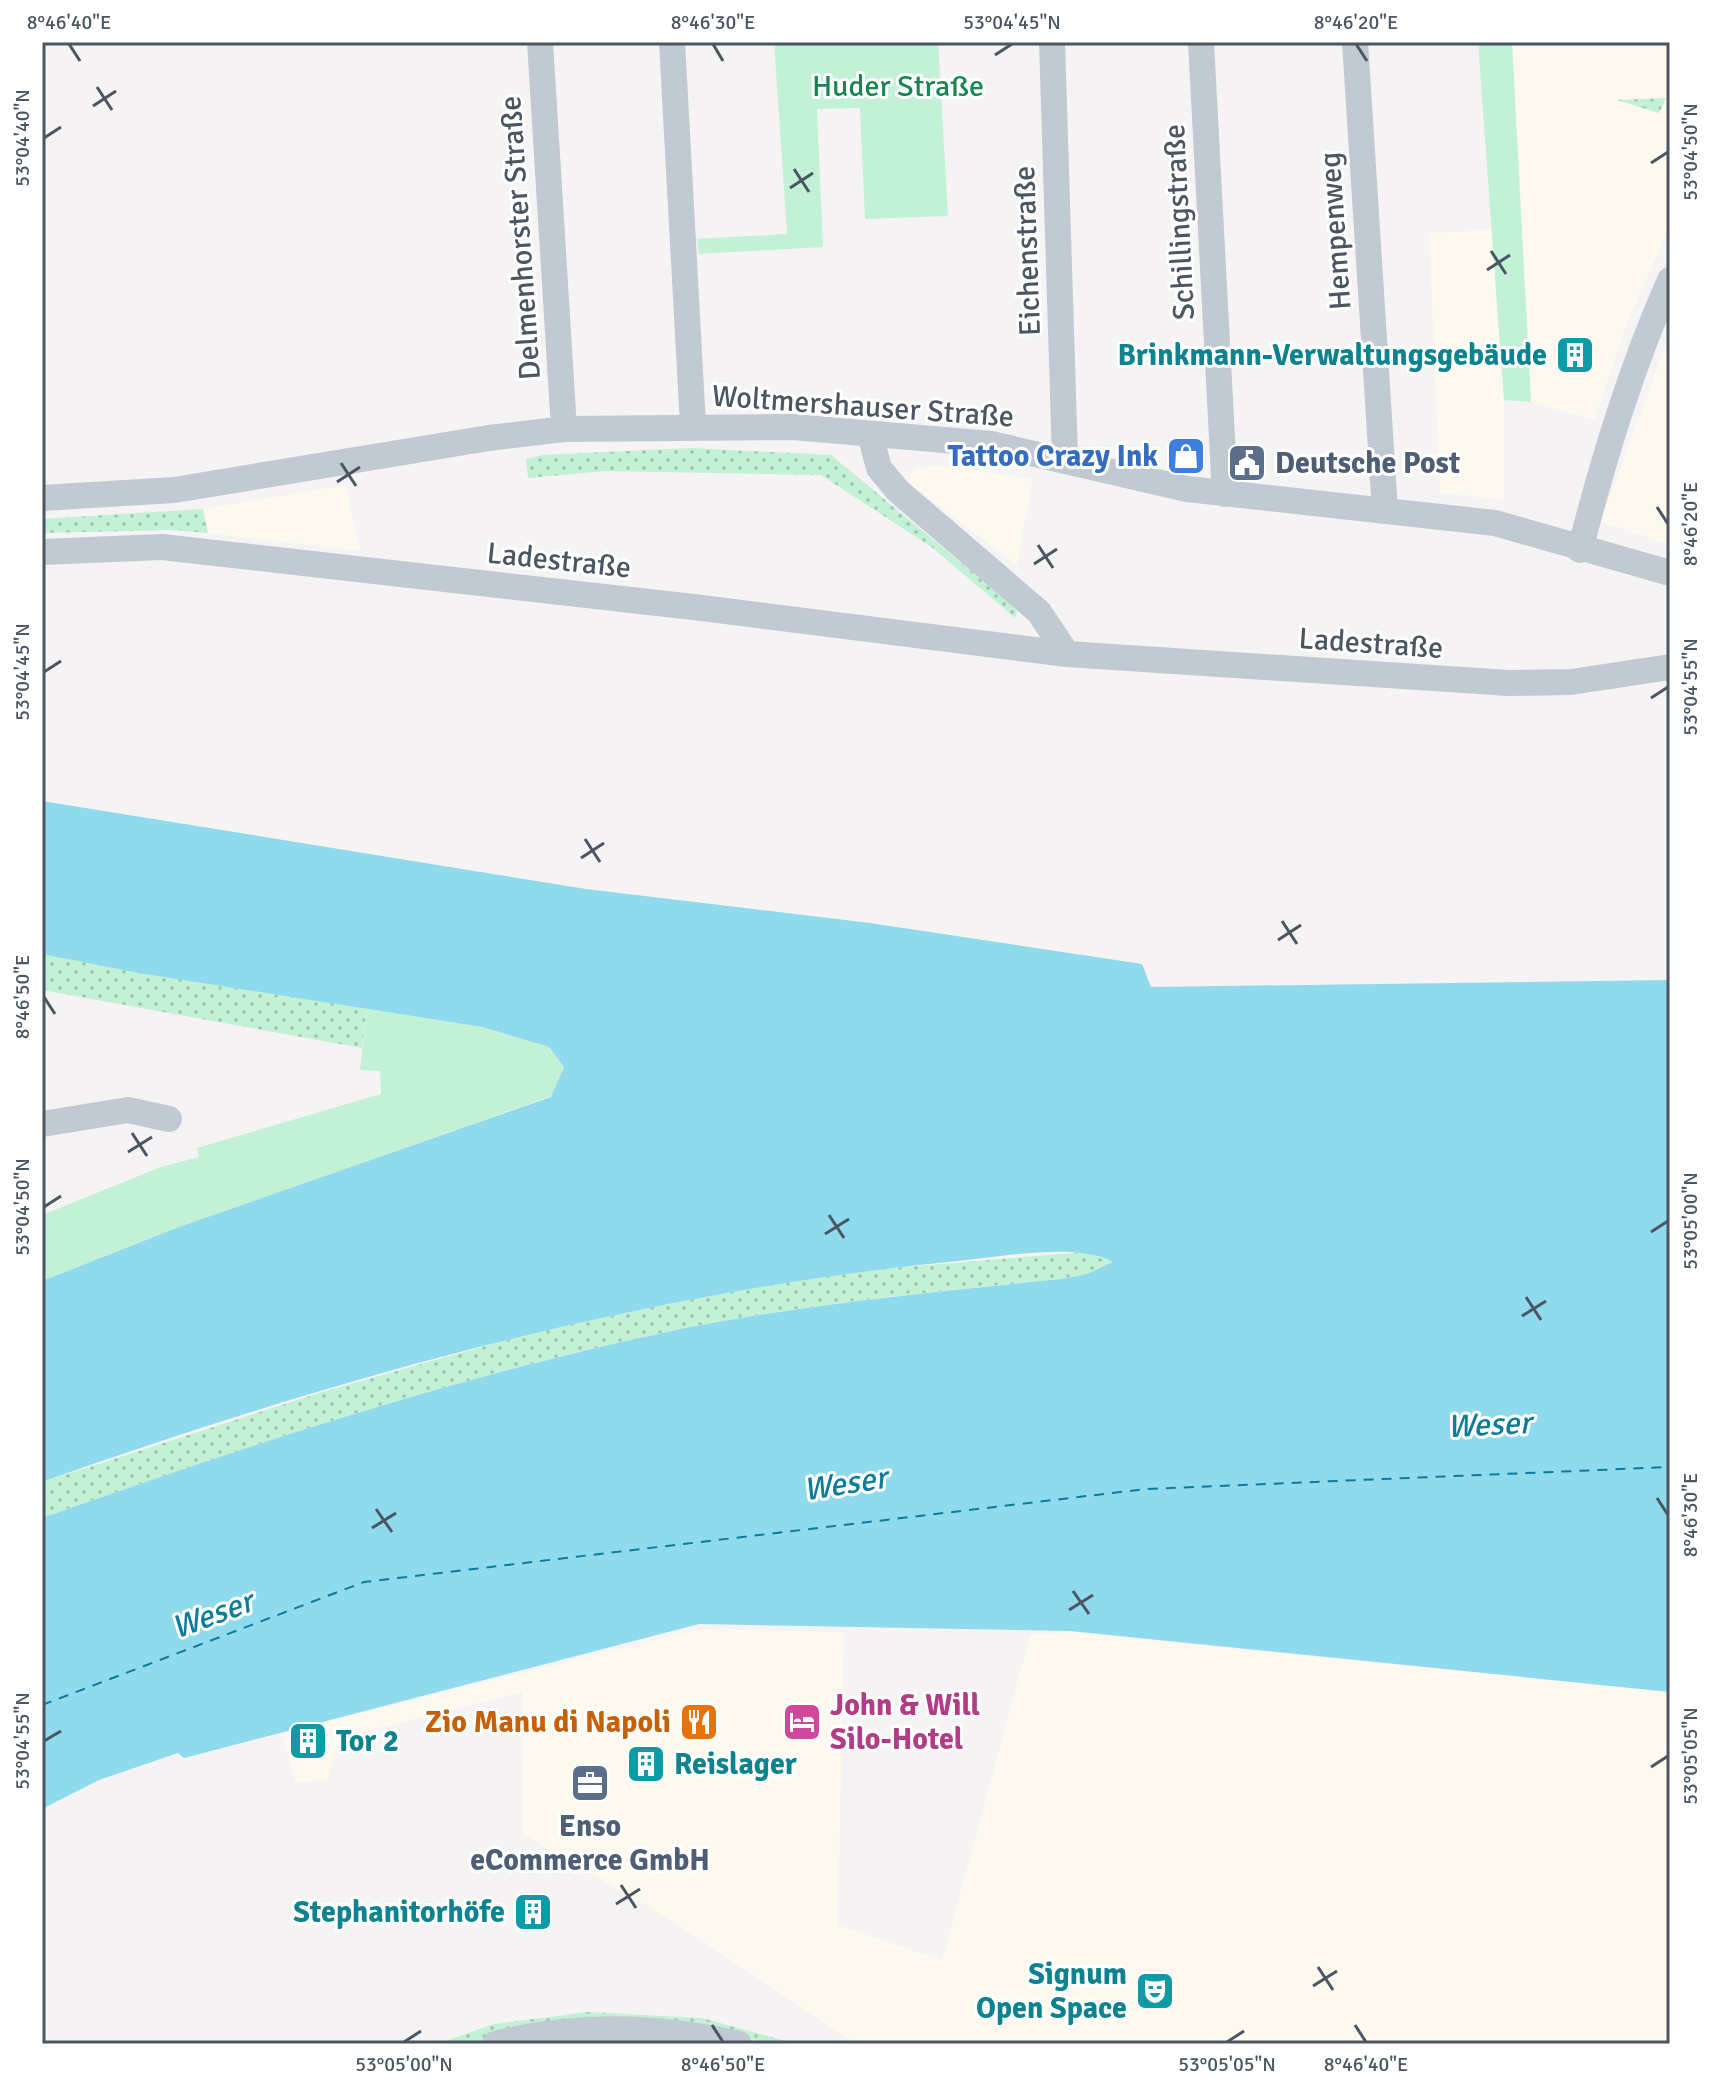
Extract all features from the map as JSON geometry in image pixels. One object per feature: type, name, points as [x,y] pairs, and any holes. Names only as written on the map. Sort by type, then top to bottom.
[{"type":"street","name":"Delmenhorster Straße","points":[[540,42],[564,429]]},
{"type":"street","points":[[672,42],[693,426]]},
{"type":"street","name":"Eichenstraße","points":[[1052,42],[1065,459]]},
{"type":"street","name":"Schillingstraße","points":[[1201,42],[1225,494]]},
{"type":"street","name":"Hempenweg","points":[[1355,42],[1385,511]]},
{"type":"street","points":[[1580,550],[1614,423],[1639,350],[1670,280]]},
{"type":"street","name":"Woltmershauser Straße","points":[[42,498],[174,490],[489,438],[564,429],[793,427],[991,444],[1065,459],[1145,481],[1225,494],[1495,523],[1580,550],[1670,573]]},
{"type":"street","points":[[870,434],[879,468],[898,491],[1039,612],[1067,654]]},
{"type":"street","name":"Ladestraße","points":[[42,552],[162,547],[1067,654],[1509,683],[1571,682],[1670,667]]},
{"type":"street","points":[[42,1124],[128,1110],[169,1119]]},
{"type":"street","points":[[495,2044],[538,2035],[615,2029],[681,2033],[739,2044]]},
{"type":"shaded area","points":[[1512,42],[1670,42],[1670,227],[1629,318],[1594,420],[1531,402]]},
{"type":"shaded area","points":[[1491,230],[1504,400],[1504,500],[1440,493],[1429,233]]},
{"type":"shaded area","points":[[1670,334],[1670,545],[1600,522]]},
{"type":"shaded area","points":[[941,466],[1033,479],[1017,565],[910,484],[909,477],[915,468]]},
{"type":"shaded area","points":[[346,485],[360,551],[208,533],[203,509]]},
{"type":"shaded area","points":[[700,1629],[844,1632],[838,1925],[942,1960],[1030,1635],[1070,1632],[1670,1692],[1670,2044],[856,2044],[671,1920],[523,1834],[522,1692],[342,1737],[327,1780],[296,1782],[290,1766],[282,1734],[293,1730]]},
{"type":"green space","name":"Huder Straße","points":[[774,42],[938,42],[948,216],[865,219],[860,108],[817,109],[823,247],[699,254],[697,239],[787,234]]},
{"type":"green space","points":[[1478,42],[1512,42],[1531,402],[1504,400]]},
{"type":"green space","points":[[1666,98],[1659,113],[1617,100]]},
{"type":"green space","points":[[690,448],[831,455],[1012,605],[1017,612],[1015,618],[933,548],[821,475],[606,471],[528,478],[526,459],[543,455]]},
{"type":"green space","points":[[203,509],[208,533],[169,530],[42,533],[42,519]]},
{"type":"green space","points":[[42,954],[367,1009],[362,1048],[42,990]]},
{"type":"green space","points":[[367,1009],[482,1027],[549,1047],[564,1067],[552,1096],[179,1227],[42,1281],[42,1215],[161,1167],[199,1157],[197,1148],[381,1094],[380,1071],[360,1070]]},
{"type":"green space","points":[[1085,1252],[1114,1262],[1084,1275],[1061,1279],[808,1307],[708,1324],[580,1352],[347,1416],[42,1518],[42,1482],[322,1392],[551,1327],[656,1304],[843,1272]]},
{"type":"green space","points":[[588,2012],[702,2018],[797,2044],[768,2044],[738,2035],[494,2037],[472,2044],[437,2044],[494,2024]]},
{"type":"water","name":"Weser","points":[[42,801],[586,889],[870,923],[1142,964],[1151,987],[1670,980],[1670,1692],[1070,1631],[699,1624],[184,1758],[178,1753],[99,1780],[42,1809],[42,1518],[347,1416],[580,1352],[758,1315],[1061,1279],[1084,1275],[1113,1262],[1079,1253],[1016,1254],[841,1275],[724,1293],[608,1316],[494,1343],[266,1407],[42,1482],[42,1281],[179,1227],[551,1097],[564,1067],[549,1047],[482,1027],[139,973],[42,954]]},
{"type":"ferry route","points":[[42,1705],[364,1582],[1146,1489],[1670,1467]]},
{"type":"place","name":"Brinkmann-Verwaltungsgebäude","points":[[1575,355]]},
{"type":"place","name":"Tattoo Crazy Ink","points":[[1186,456]]},
{"type":"place","name":"Deutsche Post","points":[[1247,463]]},
{"type":"place","name":"Zio Manu di Napoli","points":[[699,1722]]},
{"type":"place","name":"John & Will Silo-Hotel","points":[[802,1722]]},
{"type":"place","name":"Tor 2","points":[[308,1741]]},
{"type":"place","name":"Reislager","points":[[646,1764]]},
{"type":"place","name":"Enso eCommerce GmbH","points":[[590,1783]]},
{"type":"place","name":"Stephanitorhöfe","points":[[533,1912]]},
{"type":"place","name":"Signum Open Space","points":[[1155,1991]]}]
